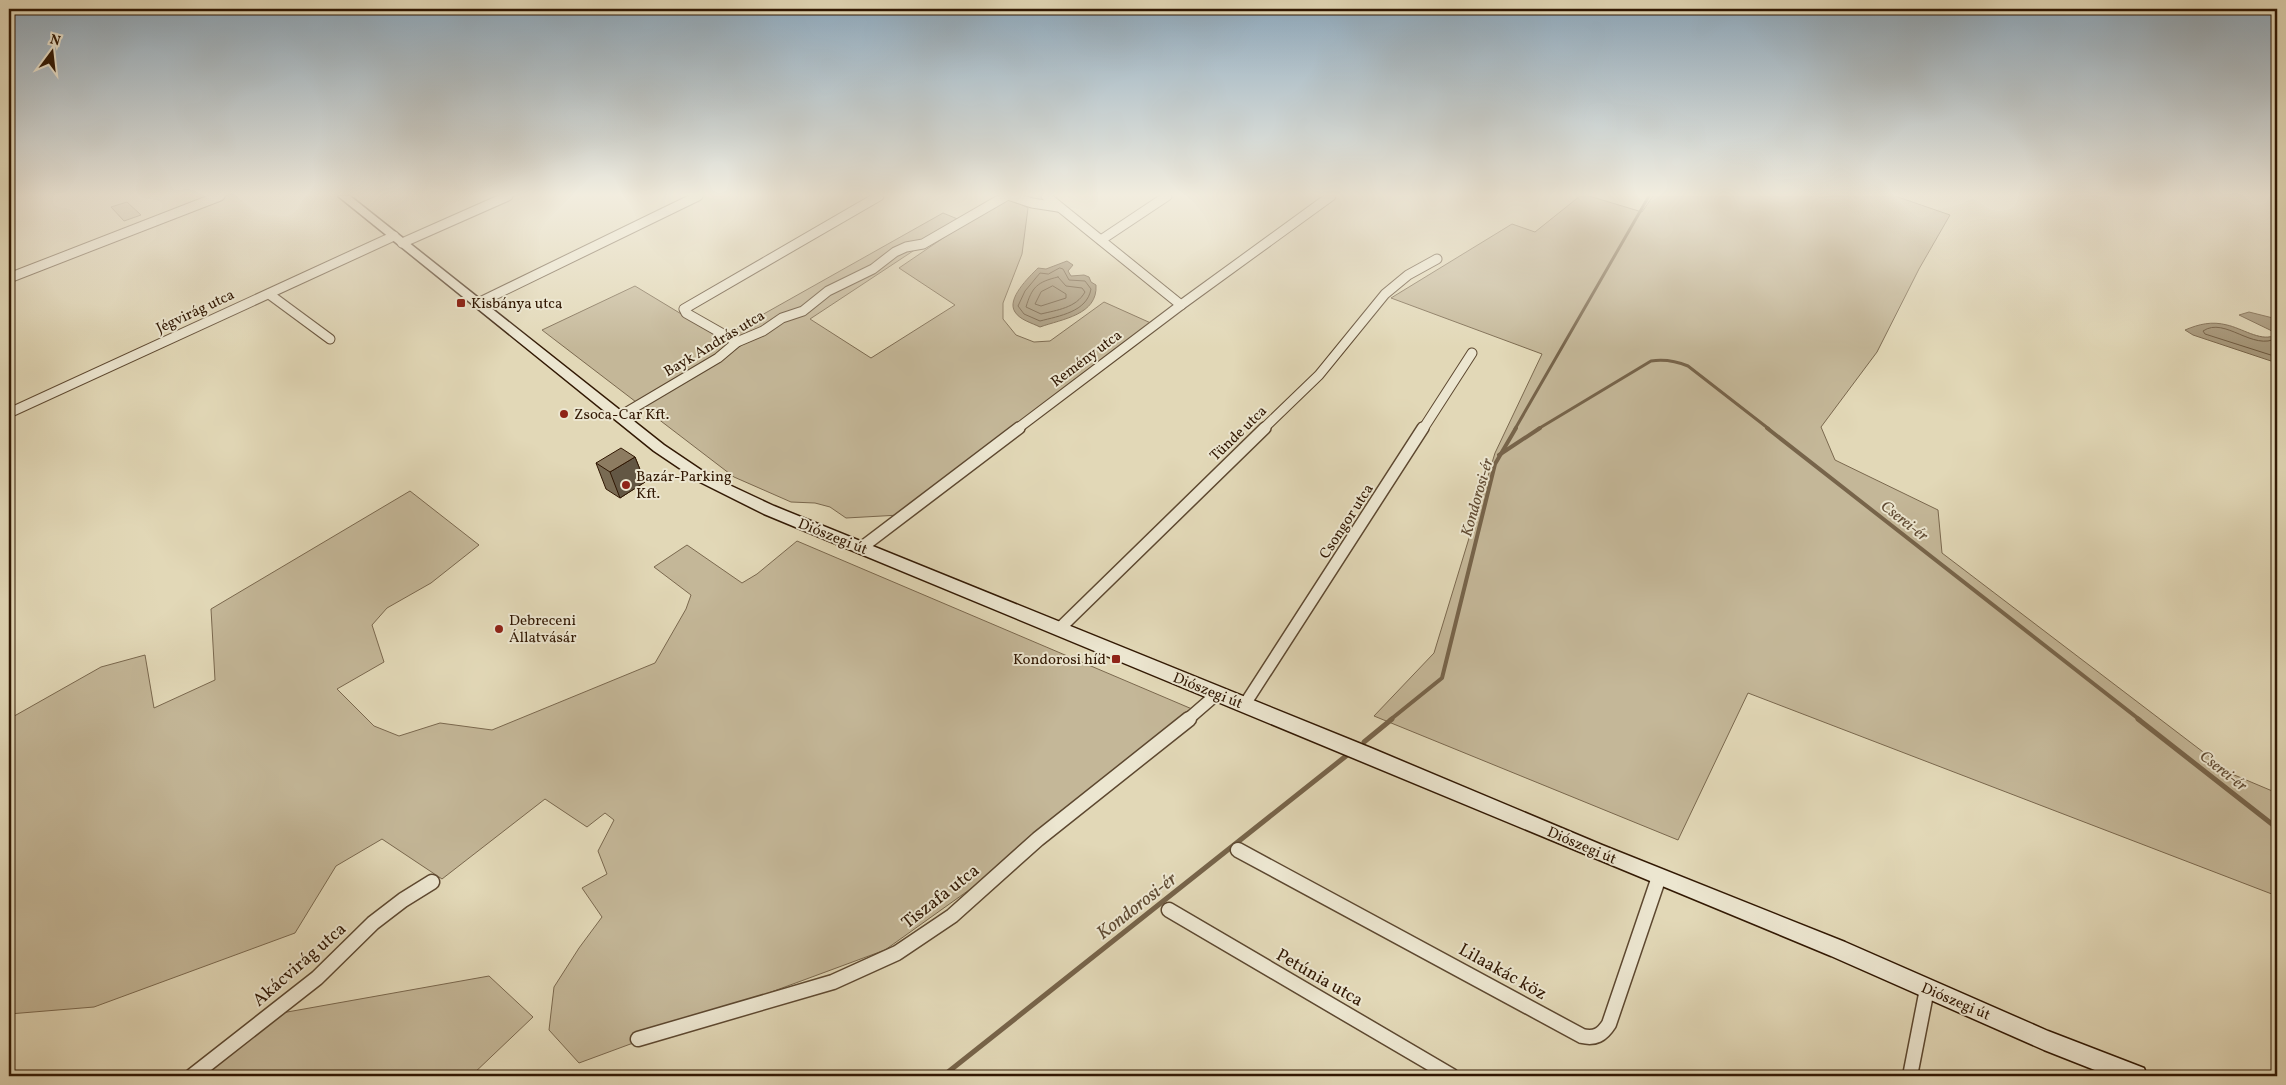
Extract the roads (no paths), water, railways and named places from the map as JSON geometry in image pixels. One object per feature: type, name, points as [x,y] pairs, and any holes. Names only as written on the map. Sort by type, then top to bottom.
[{"type":"main road","name":"Diószegi út","points":[[408,247],[659,448],[705,479],[769,510],[1838,949],[1927,989],[2136,1076]]},
{"type":"street","points":[[9,278],[90,247]]},
{"type":"street","name":"Jégvirág utca","points":[[9,413],[269,294],[380,247]]},
{"type":"street","points":[[478,303],[594,247]]},
{"type":"street","points":[[737,342],[686,313],[684,309],[691,302],[789,247]]},
{"type":"street","name":"Bayk András utca","points":[[620,416],[718,358],[737,342],[763,331],[782,318],[803,311],[828,291],[873,269],[894,252],[908,247]]},
{"type":"street","points":[[1109,247],[1181,305]]},
{"type":"street","name":"Remény utca","points":[[861,548],[1181,305],[1261,247]]},
{"type":"street","name":"Tünde utca","points":[[1059,629],[1319,375],[1385,294],[1408,275],[1437,260]]},
{"type":"street","points":[[269,294],[330,339]]},
{"type":"street","name":"Csongor utca","points":[[1245,704],[1472,353]]},
{"type":"street","name":"Tiszafa utca","points":[[638,1039],[833,982],[897,953],[952,916],[1038,838],[1217,694]]},
{"type":"street","name":"Lilaakác köz","points":[[1238,850],[1582,1036],[1592,1039],[1601,1036],[1609,1024],[1659,877]]},
{"type":"street","name":"Akácvirág utca","points":[[192,1076],[317,978],[373,923],[403,900],[432,882]]},
{"type":"street","name":"Petúnia utca","points":[[1169,910],[1452,1076]]},
{"type":"street","points":[[1910,1076],[1927,989]]},
{"type":"water","points":[[1067,261],[1073,265],[1068,271],[1071,276],[1084,275],[1089,277],[1091,282],[1096,285],[1095,295],[1091,303],[1077,314],[1040,327],[1017,315],[1013,307],[1014,301],[1020,288],[1029,277],[1038,268],[1046,269]]},
{"type":"water","points":[[2249,312],[2277,319],[2277,363],[2193,335],[2185,330],[2200,325],[2216,323],[2256,336],[2273,336],[2274,333],[2270,330],[2239,315]]},
{"type":"waterway","name":"Kondorosi-ér","points":[[1515,429],[1620,247]]},
{"type":"waterway","name":"Cserei-ér","points":[[1538,429],[1651,361],[1661,360],[1688,366],[1769,429]]},
{"type":"waterway","name":"Kondorosi-ér","points":[[1501,454],[1516,428]]},
{"type":"waterway","name":"Cserei-ér","points":[[1501,454],[1540,428]]},
{"type":"waterway","name":"Cserei-ér","points":[[1767,428],[2140,720]]},
{"type":"waterway","name":"Kondorosi-ér","points":[[1390,720],[1442,678],[1495,464],[1501,454]]},
{"type":"waterway","name":"Kondorosi-ér","points":[[1364,742],[1392,719]]},
{"type":"waterway","name":"Cserei-ér","points":[[2138,719],[2277,828]]},
{"type":"waterway","name":"Kondorosi-ér","points":[[943,1076],[1346,756]]},
{"type":"place","name":"Kisbánya utca","points":[[461,303]]},
{"type":"place","name":"Zsoca-Car Kft.","points":[[564,414]]},
{"type":"place","name":"Bazár-Parking Kft.","points":[[626,485]]},
{"type":"place","name":"Debreceni Állatvásár","points":[[499,629]]},
{"type":"place","name":"Kondorosi híd","points":[[1116,659]]}]
